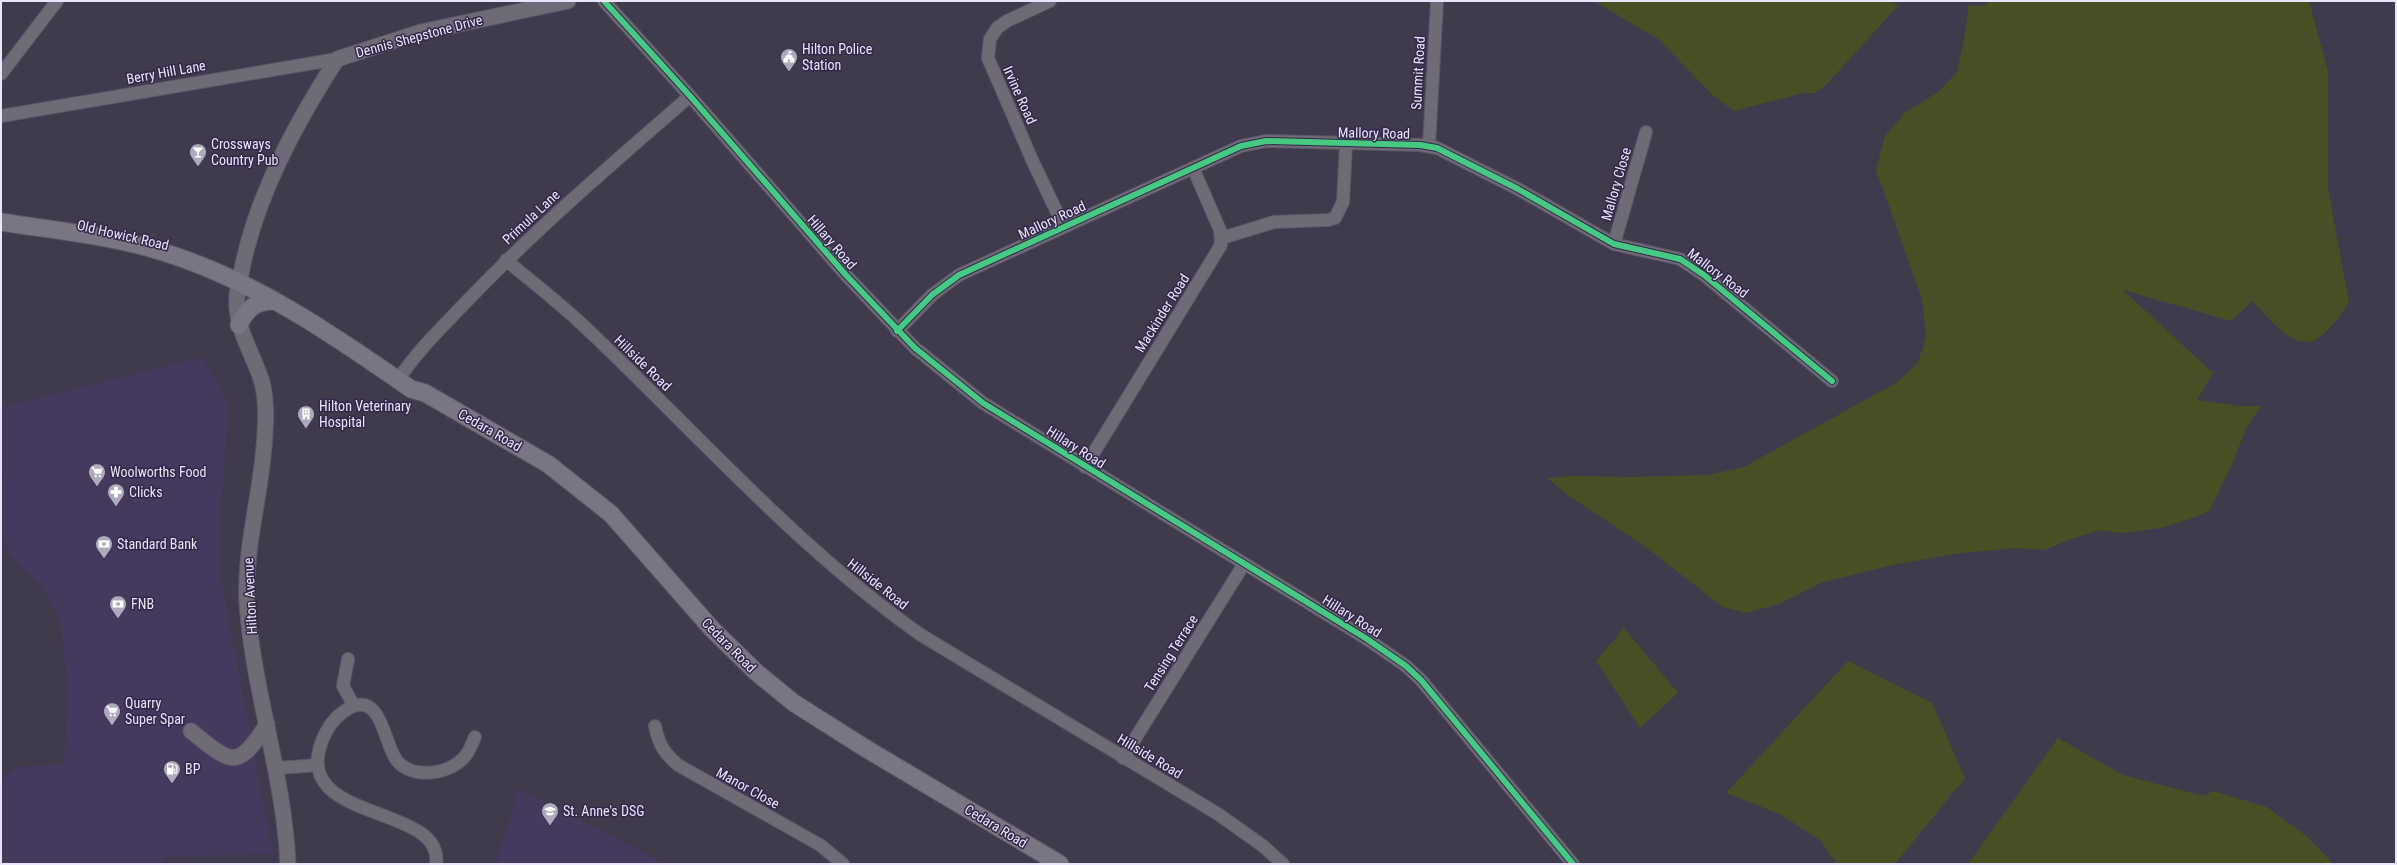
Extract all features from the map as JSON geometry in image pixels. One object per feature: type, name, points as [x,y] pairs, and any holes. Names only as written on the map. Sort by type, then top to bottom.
[{"type":"main road","name":"Old Howick Road","points":[[1,211],[151,239],[175,246],[240,278]]},
{"type":"main road","name":"Old Howick Road","points":[[1,222],[132,243],[172,254],[240,278]]},
{"type":"main road","name":"Cedara Road","points":[[240,278],[274,301],[400,376]]},
{"type":"main road","name":"Cedara Road","points":[[240,278],[328,323],[400,376],[411,389],[425,393],[548,464],[611,514],[712,629],[756,672],[794,702],[865,748],[1060,864]]},
{"type":"main road","points":[[240,325],[245,314],[255,304],[262,301],[274,301]]},
{"type":"street","points":[[1,74],[57,1]]},
{"type":"street","name":"Dennis Shepstone Drive","points":[[240,278],[247,244],[260,206],[297,124],[337,59],[421,32],[568,1]]},
{"type":"street","name":"Hillary Road","points":[[604,1],[690,96],[844,274],[897,331],[915,348],[983,403],[1367,639],[1406,666],[1453,716],[1573,864]]},
{"type":"street","name":"Irvine Road","points":[[1050,1],[1007,21],[997,28],[990,39],[988,58],[1030,155],[1064,228]]},
{"type":"street","name":"Summit Road","points":[[1429,146],[1436,1]]},
{"type":"street","name":"Berry Hill Lane","points":[[1,116],[337,59]]},
{"type":"street","name":"Primula Lane","points":[[400,376],[506,260],[602,172],[690,96]]},
{"type":"street","name":"Mallory Close","points":[[1614,244],[1646,132]]},
{"type":"street","name":"Mallory Road","points":[[897,331],[945,284],[1241,146],[1266,141],[1346,145],[1429,146],[1518,189],[1614,244],[1629,249],[1668,254],[1688,263],[1832,381]]},
{"type":"street","points":[[1193,168],[1217,220],[1222,238],[1274,222],[1328,220],[1335,218],[1343,202],[1346,145]]},
{"type":"street","name":"Mackinder Road","points":[[1085,467],[1211,264],[1221,245],[1222,238]]},
{"type":"street","name":"Hillside Road","points":[[506,260],[583,325],[779,518],[852,584],[920,635],[1242,830],[1263,846],[1282,864]]},
{"type":"street","name":"Hilton Avenue","points":[[240,278],[237,306],[240,325],[262,382],[265,432],[246,571],[253,649],[277,768],[286,825],[288,864]]},
{"type":"street","name":"Tensing Terrace","points":[[1123,758],[1244,564]]},
{"type":"street","points":[[348,659],[343,686],[354,706]]},
{"type":"street","points":[[436,864],[434,848],[416,829],[391,817],[353,805],[338,797],[321,777],[318,765],[325,733],[341,712],[354,706],[371,708],[378,715],[388,742],[398,761],[406,768],[421,772],[440,772],[455,766],[466,756],[475,736]]},
{"type":"street","points":[[190,731],[223,755],[233,757],[242,756],[251,749],[267,724]]},
{"type":"street","name":"Manor Close","points":[[655,726],[658,743],[665,754],[678,765],[820,845],[843,864]]},
{"type":"street","points":[[277,768],[318,765]]},
{"type":"shaded area","points":[[203,357],[229,406],[220,521],[219,567],[273,854],[163,857],[163,864],[1,864],[1,782],[16,767],[64,764],[68,688],[60,619],[45,590],[10,554],[3,532],[1,407]]},
{"type":"shaded area","name":"St. Anne's DSG","points":[[519,788],[664,864],[496,864]]},
{"type":"green space","points":[[1594,1],[1891,1],[1898,6],[1825,86],[1815,93],[1803,93],[1734,111],[1713,95],[1658,39]]},
{"type":"green space","points":[[1992,1],[2309,1],[2328,72],[2328,189],[2349,302],[2335,322],[2323,334],[2312,341],[2301,342],[2279,329],[2253,301],[2231,321],[2123,290],[2213,373],[2197,400],[2239,406],[2261,406],[2246,429],[2232,464],[2210,510],[2196,517],[2161,528],[2121,533],[2100,530],[2068,540],[2045,550],[2017,548],[1961,553],[1897,564],[1821,583],[1779,604],[1746,613],[1723,607],[1643,545],[1569,496],[1547,478],[1574,476],[1632,477],[1708,475],[1744,467],[1896,383],[1918,363],[1926,336],[1922,299],[1876,170],[1885,136],[1905,113],[1938,92],[1957,72],[1969,5],[1981,6]]},
{"type":"green space","points":[[1624,628],[1678,693],[1640,728],[1596,661]]},
{"type":"green space","points":[[1848,661],[1932,703],[1965,778],[1895,864],[1837,864],[1821,841],[1780,814],[1726,793]]},
{"type":"green space","points":[[2058,738],[2123,775],[2204,796],[2213,791],[2267,807],[2309,838],[2333,864],[1968,864]]},
{"type":"cycle path","points":[[604,1],[690,96],[845,274],[915,348],[983,403],[1367,639],[1406,666],[1421,680],[1573,864]]},
{"type":"cycle path","points":[[897,331],[932,295],[959,275],[1241,146],[1266,141],[1420,145],[1437,148],[1518,189],[1614,244],[1680,259],[1704,275],[1832,381]]},
{"type":"place","name":"Hilton Police Station","points":[[789,72]]},
{"type":"place","name":"Crossways Country Pub","points":[[198,167]]},
{"type":"place","name":"Hilton Veterinary Hospital","points":[[306,429]]},
{"type":"place","name":"Woolworths Food","points":[[97,487]]},
{"type":"place","name":"Clicks","points":[[116,507]]},
{"type":"place","name":"Standard Bank","points":[[104,559]]},
{"type":"place","name":"FNB","points":[[118,619]]},
{"type":"place","name":"Quarry Super Spar","points":[[112,726]]},
{"type":"place","name":"BP","points":[[172,784]]},
{"type":"place","name":"St. Anne's DSG","points":[[550,826]]}]
